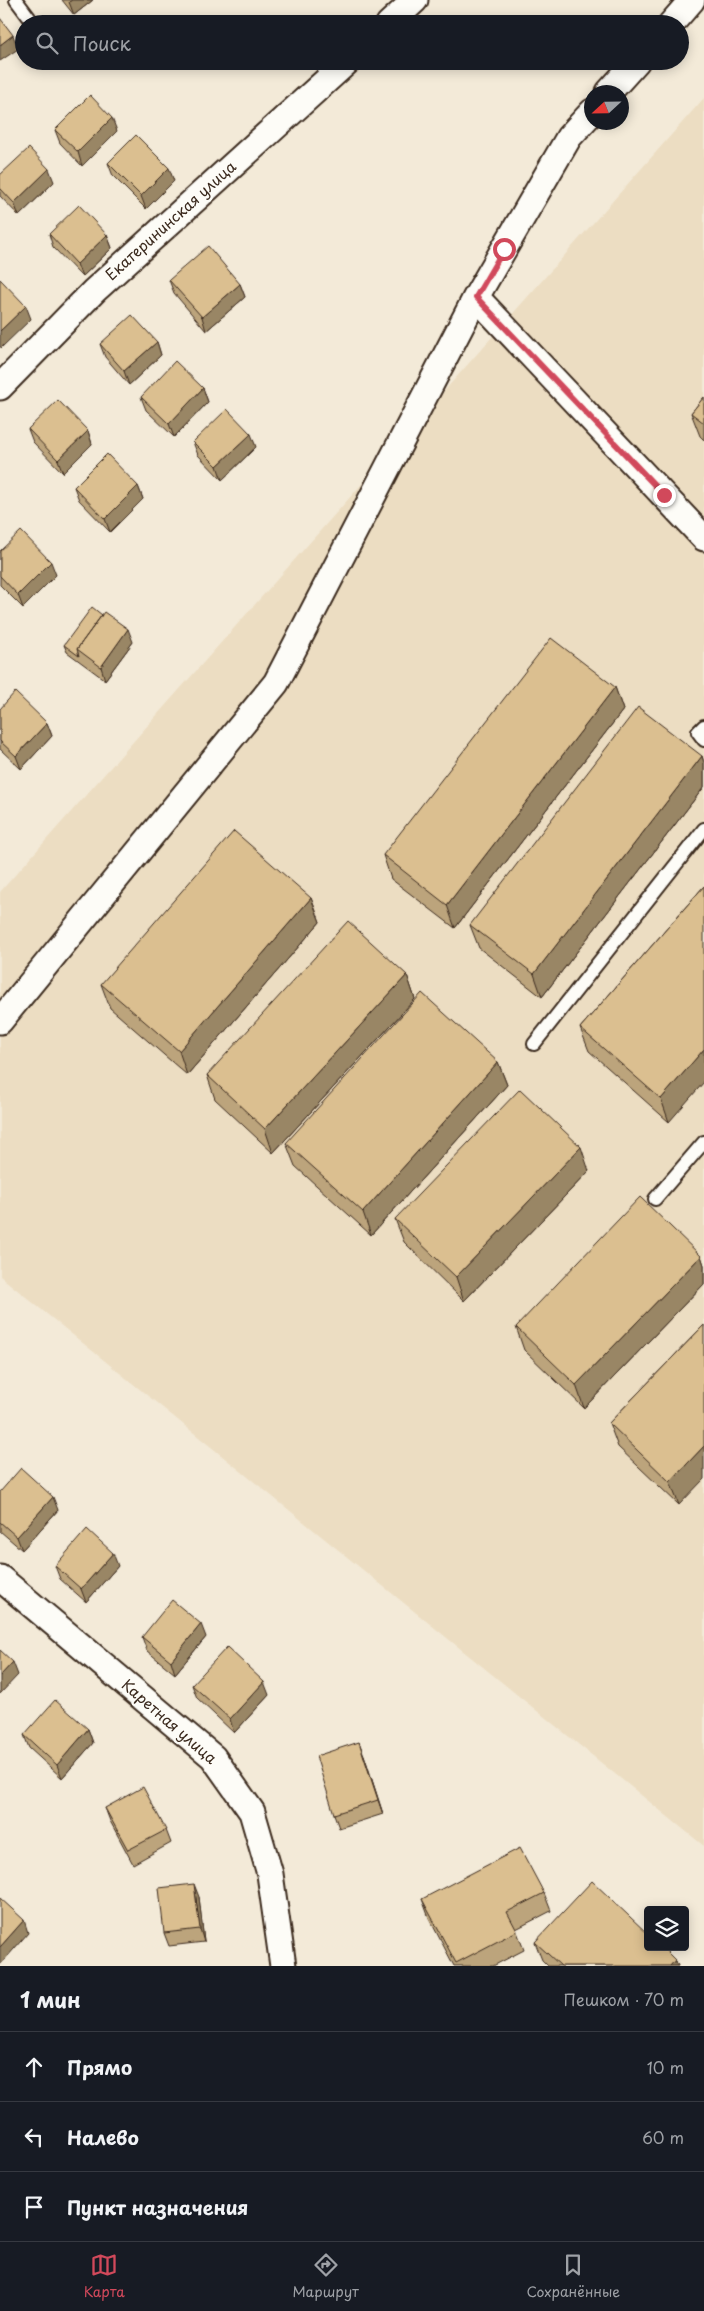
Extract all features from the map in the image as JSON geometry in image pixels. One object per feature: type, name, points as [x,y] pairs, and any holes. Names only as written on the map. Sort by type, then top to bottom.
[{"type":"street","points":[[399,15],[415,0]]},
{"type":"street","points":[[679,15],[692,0]]},
{"type":"street","name":"Екатерининская улица","points":[[0,386],[94,291],[338,70]]},
{"type":"street","points":[[615,85],[629,70]]},
{"type":"street","points":[[0,1021],[276,683],[476,297],[568,136],[584,120]]},
{"type":"street","points":[[476,297],[704,538]]},
{"type":"street","name":"Каретная улица","points":[[0,1578],[213,1756],[252,1812],[270,1874],[283,1966]]},
{"type":"lane","points":[[16,0],[27,15]]},
{"type":"lane","points":[[704,726],[698,732],[704,740]]},
{"type":"lane","points":[[534,1044],[704,829]]},
{"type":"lane","points":[[655,1199],[704,1142]]},
{"type":"shaded area","points":[[704,98],[704,1846],[0,1276],[0,892]]},
{"type":"building","points":[[0,18],[13,35],[0,45]]},
{"type":"building","points":[[90,95],[112,118],[78,152],[55,130]]},
{"type":"building","points":[[136,135],[169,168],[141,196],[108,163]]},
{"type":"building","points":[[29,148],[49,169],[14,203],[0,188],[0,175]]},
{"type":"building","points":[[79,205],[107,235],[77,264],[49,234]]},
{"type":"building","points":[[208,246],[240,284],[202,317],[169,280]]},
{"type":"building","points":[[0,279],[26,306],[0,331]]},
{"type":"building","points":[[132,315],[157,342],[124,371],[100,344]]},
{"type":"building","points":[[175,361],[203,388],[169,424],[141,397]]},
{"type":"building","points":[[704,397],[704,423],[691,413]]},
{"type":"building","points":[[58,400],[88,431],[58,460],[28,429]]},
{"type":"building","points":[[227,409],[251,434],[217,466],[193,442]]},
{"type":"building","points":[[107,454],[138,486],[105,519],[74,487]]},
{"type":"building","points":[[21,531],[51,562],[18,595],[0,576],[0,551]]},
{"type":"building","points":[[92,607],[102,615],[77,649],[79,656],[64,645]]},
{"type":"building","points":[[104,612],[128,629],[101,667],[77,649]]},
{"type":"building","points":[[551,638],[615,687],[447,905],[383,855]]},
{"type":"building","points":[[15,692],[47,723],[16,756],[0,741],[0,709]]},
{"type":"building","points":[[638,707],[702,756],[534,974],[470,925]]},
{"type":"building","points":[[234,831],[311,898],[179,1051],[101,984]]},
{"type":"building","points":[[704,886],[704,1049],[661,1099],[580,1028]]},
{"type":"building","points":[[348,921],[407,975],[265,1129],[207,1075]]},
{"type":"building","points":[[422,993],[498,1062],[363,1212],[286,1143]]},
{"type":"building","points":[[520,1089],[581,1147],[456,1277],[395,1219]]},
{"type":"building","points":[[640,1197],[701,1256],[576,1385],[516,1327]]},
{"type":"building","points":[[704,1325],[704,1446],[670,1482],[609,1423]]},
{"type":"building","points":[[21,1468],[53,1497],[17,1537],[0,1522],[0,1492]]},
{"type":"building","points":[[87,1529],[113,1553],[81,1589],[55,1566]]},
{"type":"building","points":[[172,1600],[201,1624],[171,1661],[142,1637]]},
{"type":"building","points":[[227,1647],[264,1682],[230,1719],[192,1685]]},
{"type":"building","points":[[0,1650],[13,1662],[0,1676]]},
{"type":"building","points":[[55,1700],[88,1729],[57,1765],[24,1735]]},
{"type":"building","points":[[359,1742],[378,1800],[334,1814],[316,1756]]},
{"type":"building","points":[[143,1787],[166,1830],[128,1850],[105,1808]]},
{"type":"building","points":[[520,1848],[544,1893],[507,1912],[517,1931],[456,1963],[422,1899]]},
{"type":"building","points":[[592,1881],[644,1930],[644,1951],[666,1951],[675,1960],[670,1966],[561,1966],[535,1942]]},
{"type":"building","points":[[194,1884],[200,1929],[164,1933],[159,1888]]},
{"type":"building","points":[[0,1898],[24,1920],[0,1947]]},
{"type":"route","points":[[504,249],[476,297],[664,495]]}]
